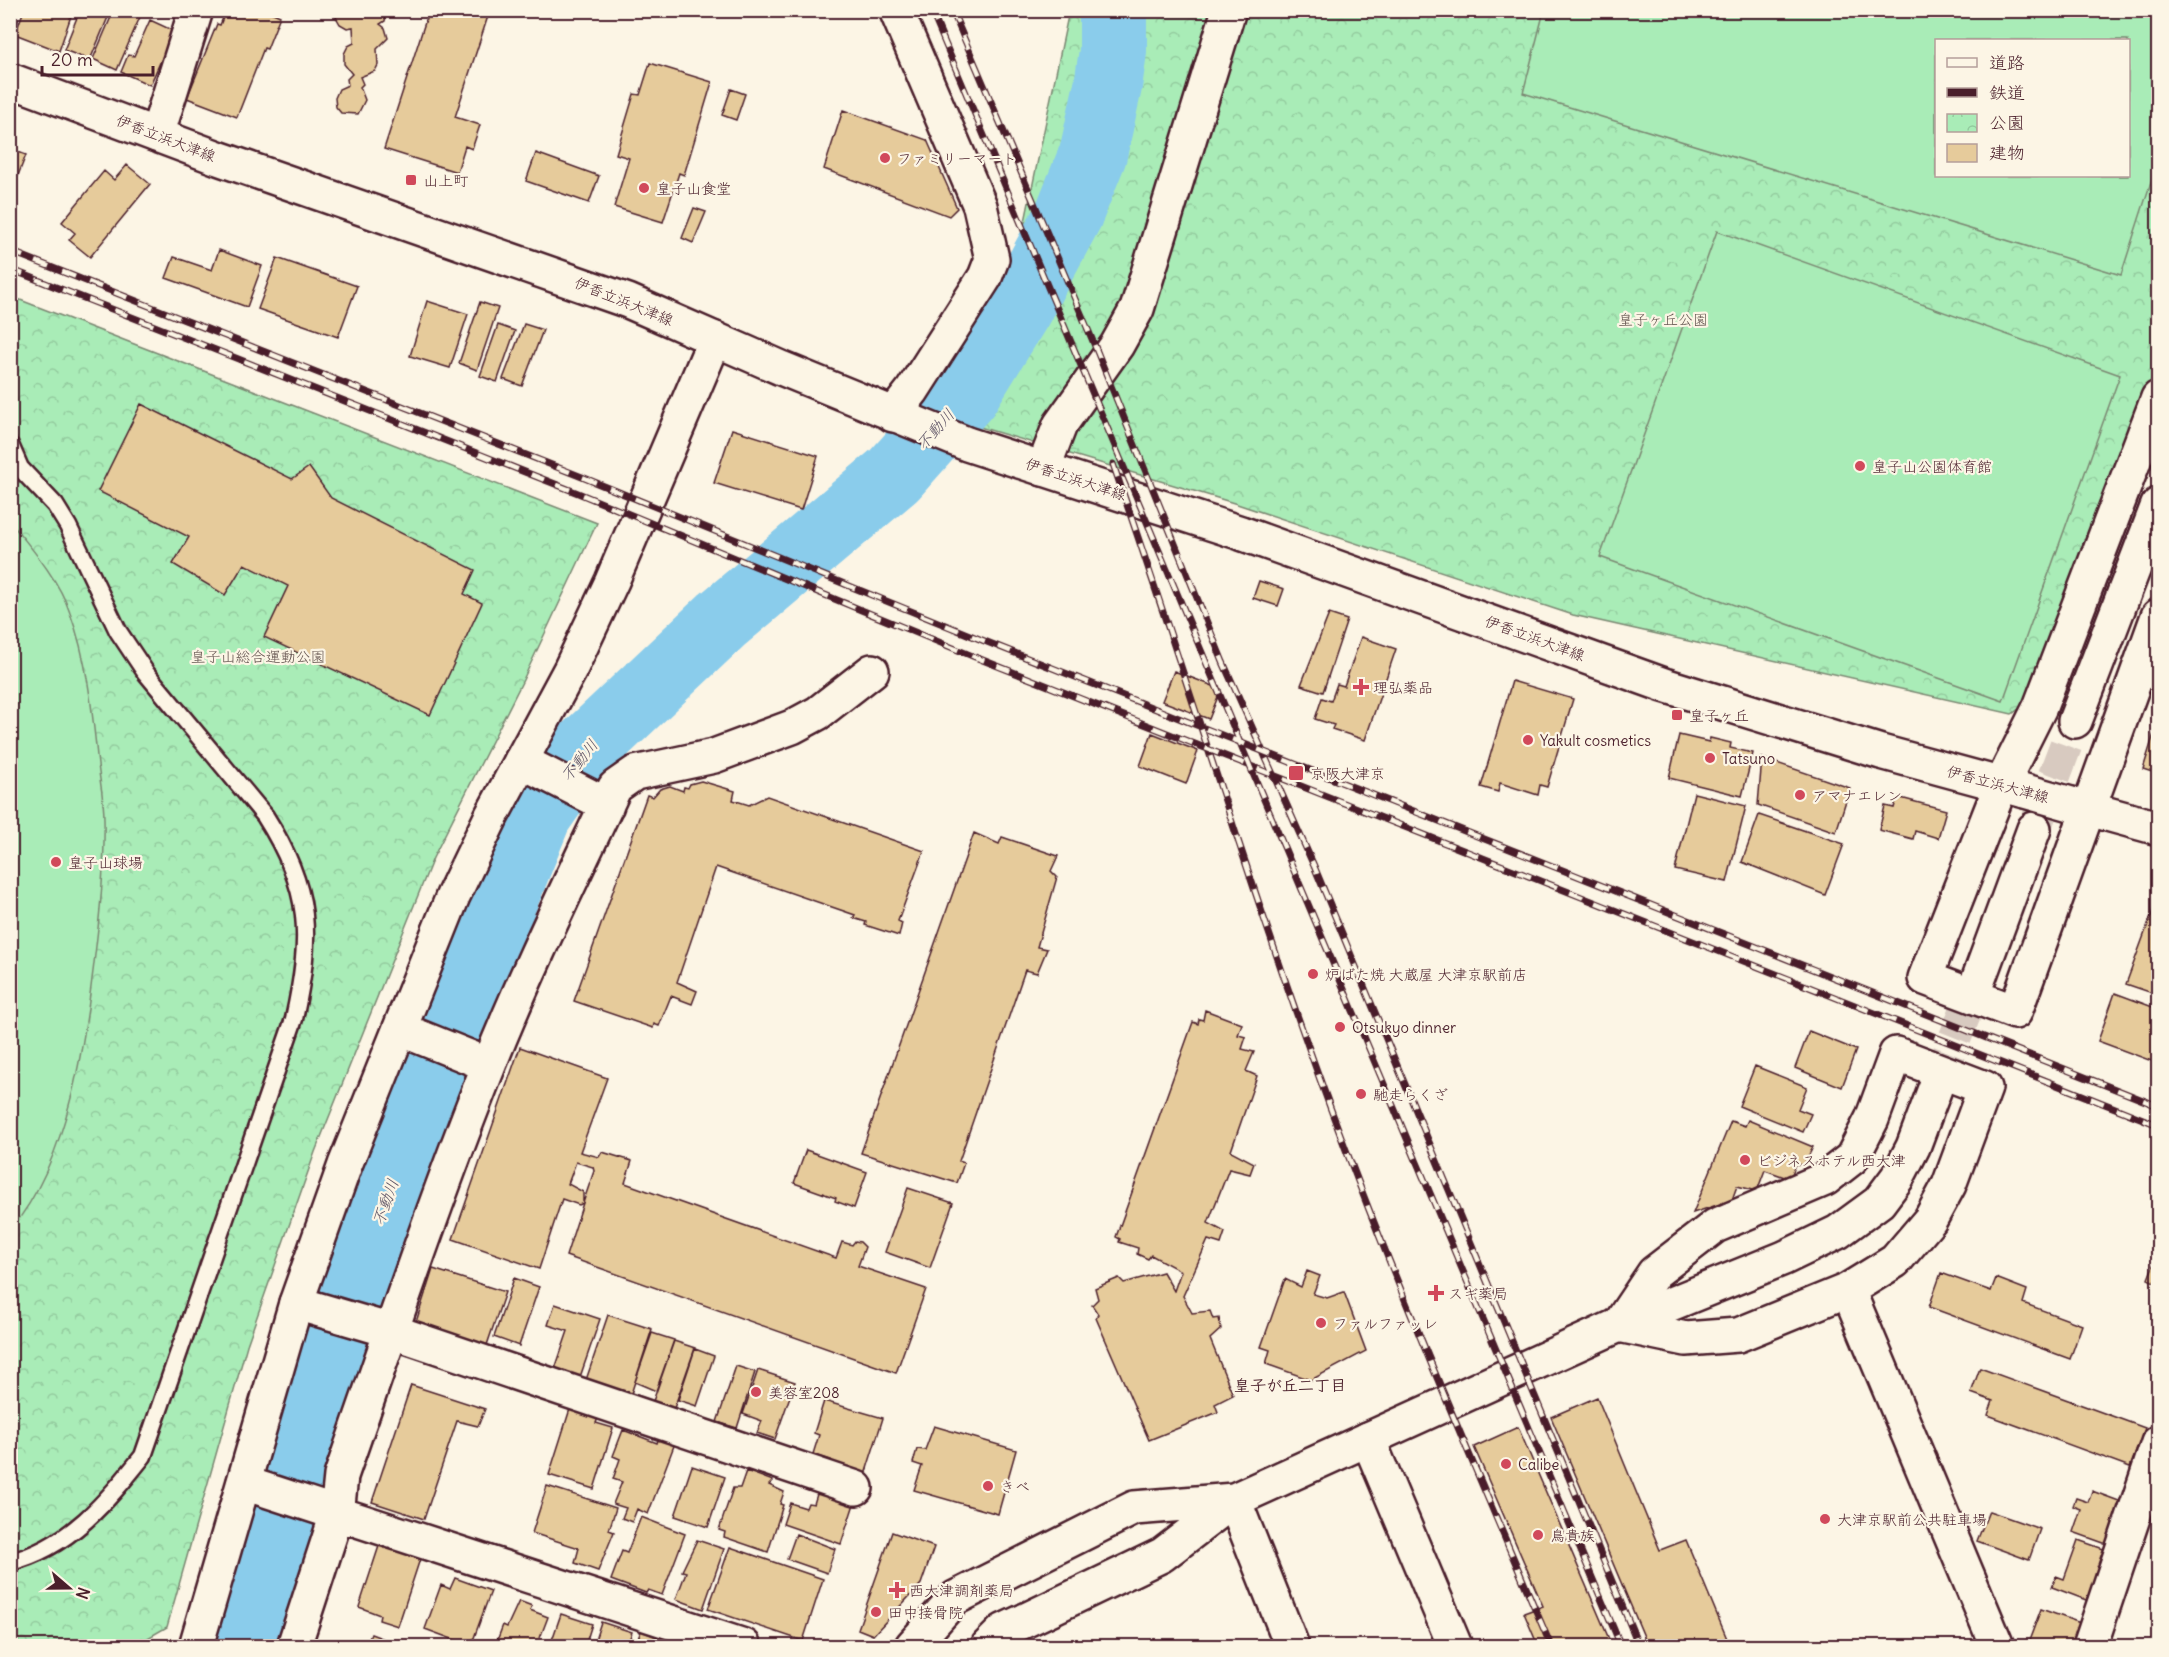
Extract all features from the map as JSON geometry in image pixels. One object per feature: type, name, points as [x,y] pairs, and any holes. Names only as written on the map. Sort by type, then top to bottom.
[{"type":"street","points":[[157,135],[196,10]]},
{"type":"street","points":[[896,10],[980,206],[992,259],[985,278],[897,417]]},
{"type":"street","points":[[1043,469],[1060,425],[1117,345],[1137,309],[1229,10]]},
{"type":"street","name":"伊香立浜大津線","points":[[10,80],[157,135],[576,282],[897,417],[967,444],[1241,533],[1664,685],[1881,752],[2158,828]]},
{"type":"street","points":[[196,1647],[298,1303],[345,1165],[402,1030],[453,896],[570,670],[627,549],[715,339]]},
{"type":"street","points":[[2158,398],[2040,707],[2013,788],[1924,978],[2015,1012],[2080,806],[2158,616]]},
{"type":"street","points":[[2075,721],[2158,506]]},
{"type":"street","points":[[294,1647],[336,1514],[341,1476],[390,1331],[488,1064],[547,928],[615,788],[635,774],[714,756],[792,727],[818,713],[872,671]]},
{"type":"street","points":[[522,762],[606,805]]},
{"type":"street","points":[[1979,978],[2034,829]]},
{"type":"street","points":[[402,1030],[488,1064]]},
{"type":"street","points":[[1896,1054],[1985,1088],[1949,1185],[1930,1220],[1895,1261],[1848,1290],[1737,1335],[1686,1339],[1619,1325],[1654,1273],[1715,1226],[1825,1179],[1852,1158],[1872,1119],[1896,1054]]},
{"type":"street","points":[[988,1647],[1003,1631],[1162,1555],[1233,1500],[1619,1325],[1784,1258],[1858,1219],[1879,1202],[1897,1178],[1913,1146],[1937,1083]]},
{"type":"street","points":[[1848,1290],[1997,1647]]},
{"type":"street","points":[[298,1303],[390,1331],[856,1488]]},
{"type":"street","points":[[1368,1439],[1455,1647]]},
{"type":"street","points":[[2090,1647],[2158,1443]]},
{"type":"street","points":[[245,1483],[744,1647]]},
{"type":"street","points":[[912,1647],[955,1598],[1134,1508],[1233,1500]]},
{"type":"street","points":[[1233,1500],[1292,1647]]},
{"type":"lane","points":[[10,445],[20,468],[55,505],[68,526],[118,632],[146,673],[265,816],[279,838],[296,876],[307,922],[304,973],[294,1019],[143,1456],[108,1500],[74,1532],[22,1559],[10,1562]]},
{"type":"green space","name":"皇子ヶ丘公園","points":[[1069,11],[2158,11],[2158,369],[2028,702],[2012,714],[1573,615],[1234,503],[926,411],[1013,279]]},
{"type":"green space","points":[[1544,11],[2158,11],[2158,160],[2121,275],[1523,93]]},
{"type":"green space","name":"皇子山公園体育館","points":[[1717,231],[2120,375],[2003,701],[1600,557]]},
{"type":"green space","name":"皇子山総合運動公園","points":[[10,296],[597,523],[522,682],[433,858],[315,1152],[247,1345],[167,1627],[134,1646],[11,1646]]},
{"type":"green space","name":"皇子山球場","points":[[11,523],[52,577],[65,601],[76,630],[91,702],[103,803],[104,835],[101,898],[92,981],[72,1095],[48,1168],[31,1200],[11,1229]]},
{"type":"building","points":[[24,10],[73,10],[59,51],[15,34]]},
{"type":"building","points":[[80,10],[111,10],[90,60],[64,50]]},
{"type":"building","points":[[114,10],[143,10],[117,70],[93,59]]},
{"type":"building","points":[[220,10],[266,10],[280,16],[267,49],[264,48],[237,117],[187,98],[217,24],[220,25],[225,13]]},
{"type":"building","points":[[332,10],[387,10],[385,21],[380,24],[385,28],[388,38],[377,49],[378,65],[375,71],[360,77],[363,84],[360,87],[365,100],[358,114],[341,113],[336,107],[335,98],[339,89],[348,85],[347,79],[352,74],[344,64],[344,54],[348,46],[354,43],[353,27],[347,28],[340,24]]},
{"type":"building","points":[[429,10],[490,10],[455,117],[480,125],[472,149],[465,146],[457,172],[384,149]]},
{"type":"building","points":[[150,20],[174,31],[150,85],[121,72],[128,55],[134,56]]},
{"type":"building","points":[[650,63],[712,82],[684,175],[679,173],[663,222],[614,207],[629,158],[616,154],[634,94],[640,95]]},
{"type":"building","points":[[731,89],[745,94],[736,120],[722,115]]},
{"type":"building","points":[[843,110],[927,140],[957,208],[949,216],[824,169]]},
{"type":"building","points":[[10,149],[26,155],[10,196]]},
{"type":"building","points":[[536,153],[599,176],[589,203],[526,181]]},
{"type":"building","points":[[127,165],[150,184],[90,257],[69,240],[75,233],[62,222],[104,171],[114,180]]},
{"type":"building","points":[[694,208],[706,212],[693,243],[682,238]]},
{"type":"building","points":[[219,250],[262,266],[247,307],[166,278],[174,257],[212,270]]},
{"type":"building","points":[[277,258],[357,286],[338,337],[258,309]]},
{"type":"building","points":[[427,301],[468,314],[450,368],[410,356]]},
{"type":"building","points":[[480,302],[498,308],[477,370],[459,363]]},
{"type":"building","points":[[524,324],[543,330],[522,386],[503,379]]},
{"type":"building","points":[[498,325],[515,331],[497,382],[480,376]]},
{"type":"building","points":[[141,404],[292,479],[309,467],[331,498],[475,570],[464,594],[482,603],[430,715],[264,637],[288,586],[244,564],[225,595],[173,564],[189,537],[98,491]]},
{"type":"building","points":[[732,429],[818,456],[801,510],[714,483]]},
{"type":"building","points":[[1259,581],[1284,589],[1278,606],[1253,598]]},
{"type":"building","points":[[1329,614],[1347,620],[1323,692],[1301,685]]},
{"type":"building","points":[[1361,637],[1396,649],[1365,740],[1332,729],[1334,725],[1315,719],[1322,698],[1331,701],[1337,684],[1344,686]]},
{"type":"building","points":[[1174,671],[1221,689],[1209,719],[1162,701]]},
{"type":"building","points":[[1512,681],[1573,699],[1547,787],[1540,785],[1538,795],[1500,783],[1498,792],[1481,787]]},
{"type":"building","points":[[2158,721],[2158,774],[2143,769]]},
{"type":"building","points":[[1152,733],[1198,751],[1186,784],[1140,766]]},
{"type":"building","points":[[1679,735],[1709,742],[1710,738],[1731,743],[1730,748],[1753,753],[1742,796],[1669,778]]},
{"type":"building","points":[[1762,758],[1850,788],[1836,832],[1758,805]]},
{"type":"building","points":[[701,781],[735,791],[733,800],[749,805],[767,796],[924,851],[898,921],[902,923],[899,936],[865,925],[866,922],[853,918],[855,915],[716,867],[677,982],[697,991],[692,1004],[671,996],[659,1026],[654,1024],[653,1028],[574,1001],[647,795],[653,797],[660,789],[670,786],[683,791],[684,787],[688,788],[690,784]]},
{"type":"building","points":[[1694,793],[1746,806],[1727,882],[1675,870]]},
{"type":"building","points":[[1897,797],[1946,810],[1938,838],[1915,831],[1913,839],[1879,830],[1885,806],[1894,808]]},
{"type":"building","points":[[1759,815],[1844,844],[1825,895],[1742,862]]},
{"type":"building","points":[[974,833],[999,844],[1002,837],[1058,856],[1051,871],[1057,877],[1037,947],[1047,949],[1037,973],[1025,970],[959,1161],[964,1163],[957,1183],[861,1153]]},
{"type":"building","points":[[2158,897],[2158,995],[2126,984]]},
{"type":"building","points":[[2115,993],[2158,1009],[2157,1063],[2098,1041]]},
{"type":"building","points":[[1205,1010],[1242,1024],[1238,1035],[1246,1037],[1242,1049],[1254,1052],[1246,1071],[1257,1076],[1231,1151],[1254,1163],[1250,1174],[1229,1169],[1208,1223],[1225,1232],[1221,1244],[1208,1240],[1183,1296],[1192,1313],[1210,1311],[1213,1319],[1219,1318],[1221,1329],[1210,1339],[1233,1395],[1215,1404],[1218,1412],[1149,1440],[1096,1318],[1098,1314],[1092,1305],[1098,1299],[1095,1288],[1119,1278],[1124,1283],[1163,1272],[1174,1291],[1181,1271],[1151,1255],[1148,1259],[1137,1254],[1138,1248],[1119,1242],[1120,1239],[1116,1237],[1193,1022],[1198,1024],[1199,1019],[1203,1020]]},
{"type":"building","points":[[1809,1031],[1856,1050],[1842,1087],[1795,1068]]},
{"type":"building","points":[[520,1047],[607,1078],[580,1152],[599,1157],[602,1152],[632,1161],[625,1183],[836,1258],[842,1242],[852,1245],[855,1241],[860,1242],[865,1247],[858,1266],[926,1289],[896,1373],[566,1256],[583,1203],[579,1205],[562,1199],[539,1269],[453,1239]],"holes":[[[576,1162],[593,1167],[594,1171],[583,1203],[583,1192],[568,1184]]]},
{"type":"building","points":[[1755,1066],[1807,1087],[1798,1109],[1811,1114],[1803,1132],[1739,1106]]},
{"type":"building","points":[[1748,1120],[1813,1147],[1804,1165],[1796,1164],[1790,1179],[1765,1170],[1757,1191],[1737,1186],[1732,1200],[1693,1213],[1731,1121],[1745,1126]]},
{"type":"building","points":[[806,1150],[867,1172],[854,1208],[835,1201],[836,1198],[794,1183]]},
{"type":"building","points":[[908,1188],[953,1203],[930,1268],[885,1252]]},
{"type":"building","points":[[2155,1261],[2158,1262],[2158,1284],[2148,1279]]},
{"type":"building","points":[[433,1269],[505,1292],[487,1345],[416,1322]]},
{"type":"building","points":[[1307,1271],[1320,1276],[1313,1294],[1327,1298],[1344,1292],[1366,1351],[1311,1380],[1266,1364],[1270,1350],[1261,1347],[1285,1279],[1301,1287]]},
{"type":"building","points":[[1941,1273],[1991,1291],[1996,1278],[2027,1290],[2023,1303],[2082,1325],[2070,1359],[1929,1307]]},
{"type":"building","points":[[514,1278],[539,1287],[519,1346],[494,1337]]},
{"type":"building","points":[[555,1304],[600,1319],[580,1377],[555,1369],[568,1331],[548,1325]]},
{"type":"building","points":[[608,1315],[652,1329],[630,1397],[585,1383]]},
{"type":"building","points":[[652,1333],[674,1340],[656,1391],[635,1382]]},
{"type":"building","points":[[674,1341],[695,1348],[672,1414],[651,1407]]},
{"type":"building","points":[[695,1349],[714,1356],[697,1406],[678,1400]]},
{"type":"building","points":[[736,1366],[755,1372],[737,1428],[717,1422]]},
{"type":"building","points":[[1980,1368],[2145,1428],[2130,1467],[1988,1415],[1993,1401],[1971,1393]]},
{"type":"building","points":[[758,1370],[795,1382],[775,1439],[757,1433],[762,1421],[743,1414]]},
{"type":"building","points":[[411,1385],[485,1409],[478,1426],[457,1421],[424,1519],[372,1502]]},
{"type":"building","points":[[1597,1397],[1660,1550],[1686,1540],[1730,1646],[1648,1646],[1551,1417]]},
{"type":"building","points":[[824,1401],[883,1418],[865,1475],[830,1463],[831,1460],[813,1454],[819,1435],[814,1433]]},
{"type":"building","points":[[570,1409],[598,1418],[596,1423],[613,1428],[594,1489],[549,1475]]},
{"type":"building","points":[[934,1426],[1016,1450],[998,1514],[914,1490],[922,1466],[913,1463],[917,1449],[925,1450]]},
{"type":"building","points":[[1518,1427],[1612,1646],[1538,1646],[1524,1613],[1543,1606],[1474,1447]]},
{"type":"building","points":[[623,1430],[657,1443],[659,1437],[675,1443],[648,1514],[637,1509],[632,1522],[622,1518],[626,1508],[613,1504],[622,1482],[613,1479],[620,1459],[613,1456]]},
{"type":"building","points":[[692,1466],[725,1477],[708,1527],[675,1516]]},
{"type":"building","points":[[746,1471],[773,1481],[769,1485],[784,1492],[780,1504],[783,1505],[768,1552],[724,1537],[725,1532],[719,1530],[733,1488],[740,1488]]},
{"type":"building","points":[[547,1486],[616,1508],[609,1530],[614,1532],[598,1571],[575,1563],[579,1548],[532,1533]]},
{"type":"building","points":[[818,1491],[854,1504],[841,1544],[783,1524],[790,1503],[806,1508],[808,1503],[814,1504]]},
{"type":"building","points":[[2092,1491],[2127,1504],[2112,1546],[2073,1532],[2081,1509],[2073,1506],[2076,1498],[2088,1502]]},
{"type":"building","points":[[1989,1511],[2040,1529],[2029,1560],[1977,1541]]},
{"type":"building","points":[[641,1517],[685,1534],[662,1595],[648,1590],[646,1593],[611,1580],[622,1551],[627,1553]]},
{"type":"building","points":[[892,1532],[934,1547],[921,1584],[873,1635],[858,1629]]},
{"type":"building","points":[[796,1534],[835,1549],[827,1573],[787,1559]]},
{"type":"building","points":[[697,1540],[724,1549],[703,1609],[676,1599],[686,1572],[682,1571]]},
{"type":"building","points":[[2078,1540],[2112,1552],[2094,1603],[2052,1587],[2056,1576],[2064,1579]]},
{"type":"building","points":[[380,1543],[421,1556],[398,1626],[379,1620],[380,1615],[359,1607]]},
{"type":"building","points":[[730,1547],[823,1579],[803,1641],[708,1609]]},
{"type":"building","points":[[455,1578],[491,1591],[471,1646],[425,1629],[441,1585],[450,1589]]},
{"type":"building","points":[[519,1601],[532,1606],[530,1610],[548,1617],[537,1646],[495,1646],[503,1625],[507,1627]]},
{"type":"building","points":[[2041,1609],[2086,1625],[2078,1646],[2027,1646]]},
{"type":"building","points":[[561,1614],[592,1624],[585,1646],[550,1646]]},
{"type":"building","points":[[601,1622],[632,1632],[627,1646],[593,1646]]},
{"type":"building","points":[[641,1631],[662,1639],[661,1643],[668,1646],[635,1646]]},
{"type":"building","points":[[371,1634],[403,1646],[366,1646]]},
{"type":"waterway","name":"不動川","points":[[249,1646],[356,1283],[419,1108],[538,815],[582,752],[722,620],[894,475],[965,395],[1019,307],[1069,214],[1093,154],[1113,51],[1113,10]]},
{"type":"tunnel","points":[[2037,822],[2075,721]]},
{"type":"tunnel","points":[[1937,1083],[1979,978]]},
{"type":"railway","points":[[931,10],[1621,1646]]},
{"type":"railway","points":[[952,10],[1092,339],[1223,662],[1314,866],[1639,1646]]},
{"type":"railway","points":[[10,251],[582,477],[982,640],[2158,1106]]},
{"type":"railway","points":[[10,269],[578,493],[975,657],[2158,1125]]},
{"type":"railway","points":[[1113,464],[1274,947],[1330,1107],[1409,1311],[1551,1646]]},
{"type":"place","name":"ファミリーマート","points":[[885,158]]},
{"type":"place","name":"山上町","points":[[411,180]]},
{"type":"place","name":"皇子山食堂","points":[[644,188]]},
{"type":"place","name":"皇子山公園体育館","points":[[1860,466]]},
{"type":"place","name":"理弘薬品","points":[[1361,687]]},
{"type":"place","name":"皇子ヶ丘","points":[[1677,715]]},
{"type":"place","name":"Yakult cosmetics","points":[[1528,740]]},
{"type":"place","name":"Tatsuno","points":[[1710,758]]},
{"type":"place","name":"京阪大津京","points":[[1296,773]]},
{"type":"place","name":"アマナエレン","points":[[1800,795]]},
{"type":"place","name":"皇子山球場","points":[[56,862]]},
{"type":"place","name":"炉ばた焼 大蔵屋 大津京駅前店","points":[[1313,974]]},
{"type":"place","name":"Otsukyo dinner","points":[[1340,1027]]},
{"type":"place","name":"馳走らくざ","points":[[1361,1094]]},
{"type":"place","name":"ビジネスホテル西大津","points":[[1745,1160]]},
{"type":"place","name":"スギ薬局","points":[[1436,1293]]},
{"type":"place","name":"ファルファッレ","points":[[1321,1323]]},
{"type":"place","name":"美容室208","points":[[756,1392]]},
{"type":"place","name":"Calibe","points":[[1506,1464]]},
{"type":"place","name":"きべ","points":[[988,1486]]},
{"type":"place","name":"大津京駅前公共駐車場","points":[[1825,1519]]},
{"type":"place","name":"鳥貴族","points":[[1538,1535]]},
{"type":"place","name":"西大津調剤薬局","points":[[897,1590]]},
{"type":"place","name":"田中接骨院","points":[[876,1612]]},
{"type":"district","name":"皇子が丘二丁目","points":[[1290,1385]]}]
